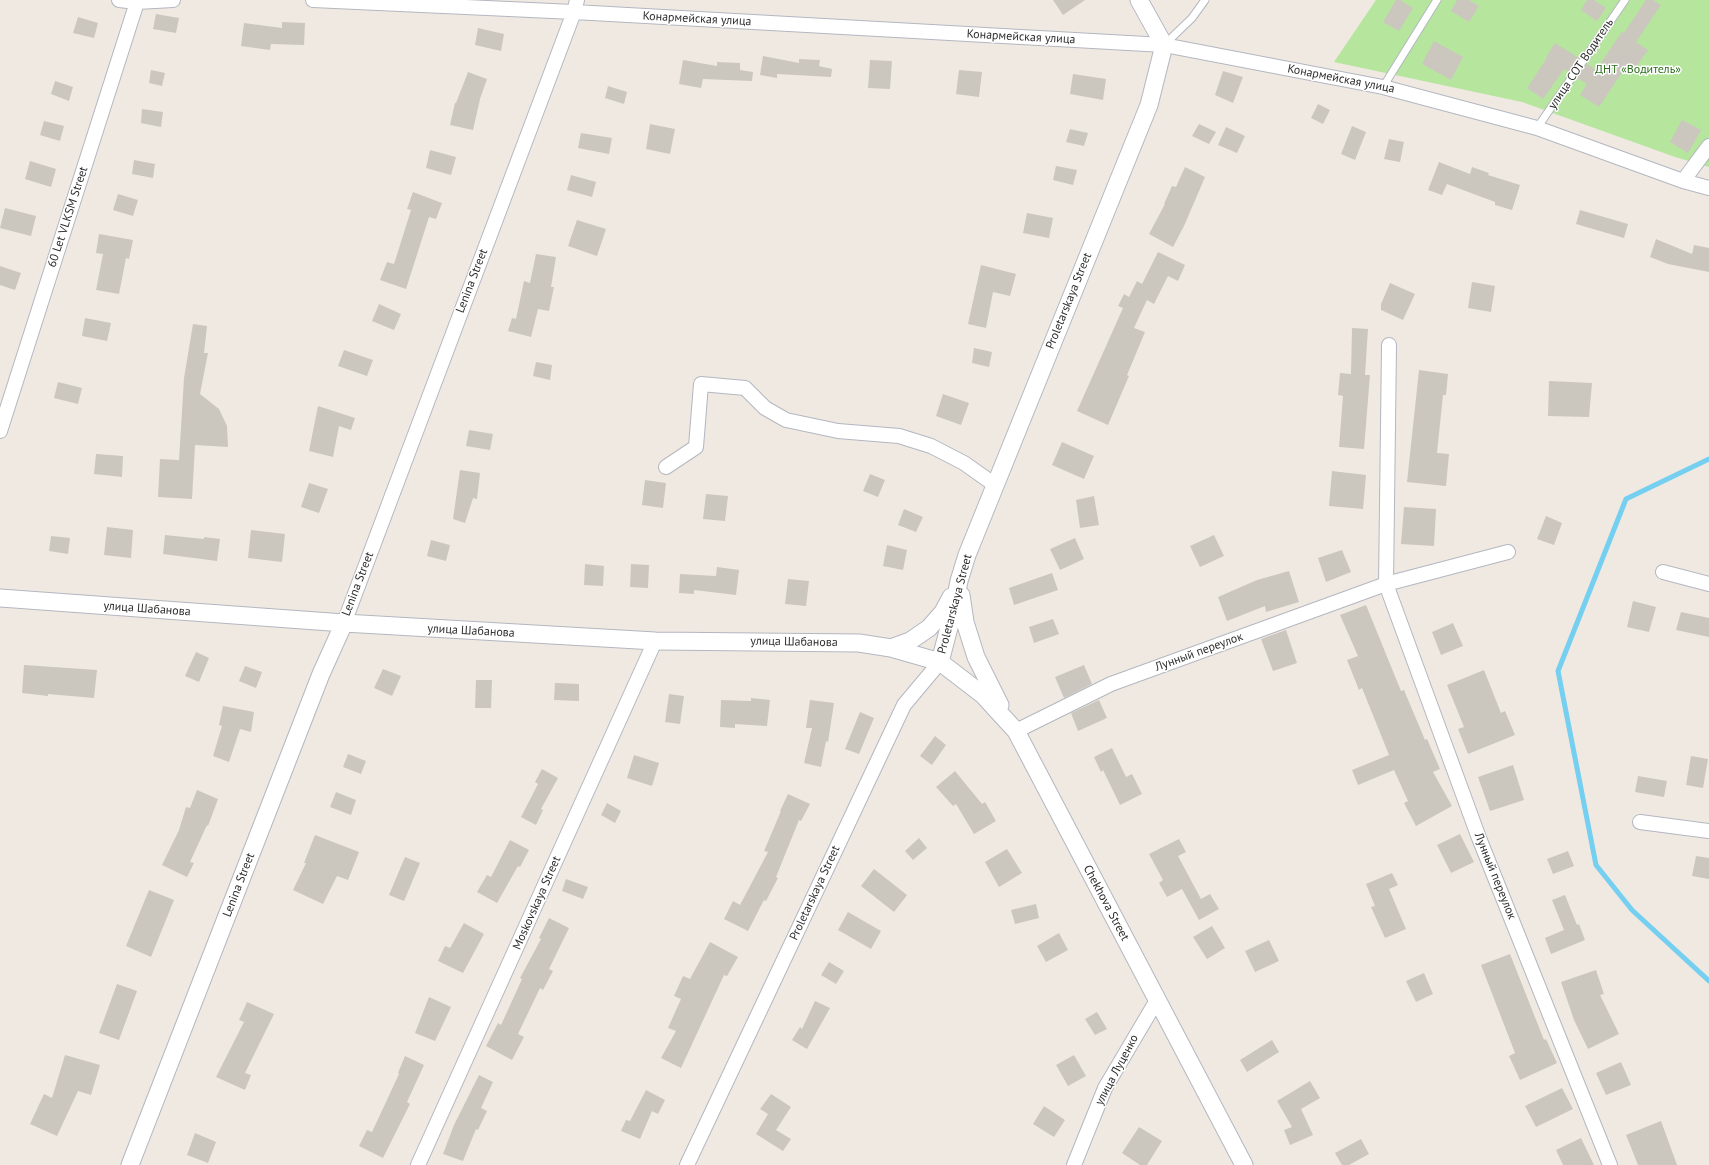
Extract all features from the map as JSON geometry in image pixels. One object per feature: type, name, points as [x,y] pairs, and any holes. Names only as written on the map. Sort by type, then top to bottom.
[{"type":"street","points":[[119,0],[136,2],[173,0]]},
{"type":"street","name":"Конармейская улица","points":[[313,0],[575,6],[1164,45],[1383,86],[1537,128],[1683,181],[1709,188]]},
{"type":"street","points":[[1139,0],[1164,45]]},
{"type":"street","name":"60 Let VLKSM Street","points":[[0,431],[136,2]]},
{"type":"street","name":"Lenina Street","points":[[130,1165],[321,674],[344,623],[575,6]]},
{"type":"street","name":"Proletarskaya Street","points":[[687,1165],[904,705],[940,662],[953,612],[959,581],[967,556],[1149,105],[1164,45]]},
{"type":"street","points":[[1683,181],[1709,146]]},
{"type":"street","name":"Лунный переулок","points":[[1389,345],[1386,584],[1479,838],[1610,1165]]},
{"type":"street","points":[[666,467],[696,447],[701,384],[745,388],[765,408],[786,420],[838,431],[899,436],[930,446],[964,463],[995,485]]},
{"type":"street","name":"Лунный переулок","points":[[1016,731],[1110,684],[1386,584],[1508,552]]},
{"type":"street","points":[[1663,572],[1709,584]]},
{"type":"street","points":[[891,648],[910,641],[929,628],[943,612],[959,581]]},
{"type":"street","points":[[959,581],[965,622],[976,657],[990,688],[1016,731]]},
{"type":"street","name":"улица Шабанова","points":[[0,598],[344,623],[655,641],[859,643],[891,648],[940,662]]},
{"type":"street","name":"Moskovskaya Street","points":[[418,1165],[655,641]]},
{"type":"street","name":"Chekhova Street","points":[[940,662],[983,695],[1016,731],[1244,1165]]},
{"type":"street","points":[[1640,822],[1709,831]]},
{"type":"street","name":"улица Луценко","points":[[1074,1165],[1105,1088],[1157,1000]]},
{"type":"lane","points":[[1164,45],[1192,18],[1205,0]]},
{"type":"lane","points":[[1383,86],[1437,0]]},
{"type":"lane","name":"улица СОТ Водитель","points":[[1537,128],[1625,0]]},
{"type":"green space","name":"ДНТ «Водитель»","points":[[1376,0],[1709,0],[1709,167],[1675,157],[1522,102],[1334,62]]},
{"type":"building","points":[[1053,0],[1085,0],[1063,15]]},
{"type":"building","points":[[1396,0],[1400,0],[1413,8],[1399,31],[1383,22]]},
{"type":"building","points":[[1457,0],[1469,0],[1479,6],[1469,22],[1451,11]]},
{"type":"building","points":[[1587,0],[1594,0],[1606,8],[1597,21],[1581,10]]},
{"type":"building","points":[[1646,0],[1653,0],[1661,5],[1636,42],[1648,50],[1632,73],[1625,68],[1599,107],[1580,95],[1587,84],[1577,78],[1587,64],[1596,70],[1622,32],[1624,33]]},
{"type":"building","points":[[156,14],[179,18],[176,33],[153,29]]},
{"type":"building","points":[[78,17],[98,23],[94,38],[73,33]]},
{"type":"building","points":[[282,22],[305,23],[304,45],[271,44],[270,50],[241,46],[244,23],[282,28]]},
{"type":"building","points":[[478,28],[504,34],[501,51],[475,45]]},
{"type":"building","points":[[1434,41],[1463,57],[1451,80],[1422,64]]},
{"type":"building","points":[[1555,43],[1579,58],[1569,72],[1564,69],[1543,99],[1527,88]]},
{"type":"building","points":[[763,56],[799,63],[799,59],[820,60],[819,66],[832,69],[831,77],[777,74],[777,78],[760,75]]},
{"type":"building","points":[[683,60],[717,66],[717,62],[740,63],[740,70],[753,72],[752,81],[703,79],[701,88],[679,84]]},
{"type":"building","points":[[870,60],[892,61],[890,89],[868,88]]},
{"type":"building","points":[[151,70],[165,73],[162,86],[149,83]]},
{"type":"building","points":[[959,70],[982,72],[979,97],[956,94]]},
{"type":"building","points":[[1223,71],[1243,77],[1233,103],[1215,95]]},
{"type":"building","points":[[468,72],[487,79],[480,99],[473,130],[450,125],[455,103]]},
{"type":"building","points":[[1073,74],[1106,79],[1103,100],[1070,94]]},
{"type":"building","points":[[55,81],[73,87],[69,101],[51,94]]},
{"type":"building","points":[[608,86],[627,92],[624,104],[605,98]]},
{"type":"building","points":[[1318,104],[1330,110],[1323,124],[1311,118]]},
{"type":"building","points":[[142,109],[163,112],[161,127],[141,123]]},
{"type":"building","points":[[1682,120],[1701,130],[1688,153],[1670,142]]},
{"type":"building","points":[[44,121],[64,126],[60,141],[40,135]]},
{"type":"building","points":[[650,124],[675,129],[670,154],[646,149]]},
{"type":"building","points":[[1199,124],[1216,132],[1209,144],[1192,136]]},
{"type":"building","points":[[1352,126],[1366,132],[1355,160],[1341,154]]},
{"type":"building","points":[[1226,127],[1245,136],[1237,153],[1218,145]]},
{"type":"building","points":[[1070,129],[1088,133],[1084,146],[1066,142]]},
{"type":"building","points":[[581,133],[612,138],[609,154],[578,148]]},
{"type":"building","points":[[1389,139],[1404,142],[1400,162],[1384,159]]},
{"type":"building","points":[[430,150],[456,157],[451,175],[426,168]]},
{"type":"building","points":[[134,160],[155,164],[153,178],[132,174]]},
{"type":"building","points":[[30,161],[56,169],[51,187],[25,179]]},
{"type":"building","points":[[1439,162],[1470,174],[1472,167],[1489,173],[1488,175],[1520,185],[1512,210],[1495,205],[1495,202],[1447,184],[1442,195],[1428,190]]},
{"type":"building","points":[[1056,166],[1077,170],[1073,185],[1053,180]]},
{"type":"building","points":[[1185,167],[1205,177],[1184,226],[1173,247],[1149,234],[1165,204],[1172,186],[1176,187]]},
{"type":"building","points":[[571,175],[596,182],[592,197],[567,190]]},
{"type":"building","points":[[413,192],[442,203],[436,219],[429,217],[406,289],[380,280],[387,262],[394,264],[411,210],[407,209]]},
{"type":"building","points":[[118,194],[138,200],[133,216],[113,210]]},
{"type":"building","points":[[5,208],[36,216],[31,236],[0,228]]},
{"type":"building","points":[[1580,210],[1628,224],[1624,238],[1576,224]]},
{"type":"building","points":[[1027,213],[1053,218],[1049,238],[1023,233]]},
{"type":"building","points":[[577,220],[606,229],[597,256],[568,246]]},
{"type":"building","points":[[99,234],[133,240],[129,259],[126,258],[119,294],[96,290],[103,254],[96,253]]},
{"type":"building","points":[[1656,239],[1692,254],[1694,245],[1709,248],[1709,272],[1668,264],[1650,257]]},
{"type":"building","points":[[1158,252],[1185,265],[1178,281],[1168,276],[1154,304],[1147,300],[1134,328],[1145,332],[1127,375],[1129,376],[1108,425],[1077,411],[1123,308],[1118,306],[1124,294],[1129,297],[1137,281],[1142,284]]},
{"type":"building","points":[[536,254],[556,257],[551,287],[554,287],[549,311],[538,309],[531,337],[508,331],[512,318],[516,319],[524,281],[530,283]]},
{"type":"building","points":[[981,265],[1016,274],[1010,296],[993,292],[986,328],[968,324]]},
{"type":"building","points":[[0,266],[21,273],[15,290],[0,285]]},
{"type":"building","points":[[1472,282],[1495,286],[1491,312],[1468,308]]},
{"type":"building","points":[[1390,283],[1415,294],[1403,320],[1381,310],[1381,304]]},
{"type":"building","points":[[379,304],[401,314],[394,330],[372,321]]},
{"type":"building","points":[[85,318],[111,323],[107,341],[82,336]]},
{"type":"building","points":[[193,324],[207,326],[204,353],[208,353],[200,394],[219,409],[227,426],[228,447],[195,445],[192,499],[158,497],[160,459],[179,460],[184,378]]},
{"type":"building","points":[[1352,328],[1368,329],[1365,375],[1370,375],[1364,449],[1339,447],[1343,396],[1338,395],[1340,373],[1351,374]]},
{"type":"building","points":[[974,348],[992,352],[989,367],[972,363]]},
{"type":"building","points":[[344,350],[373,360],[367,376],[338,366]]},
{"type":"building","points":[[536,362],[552,365],[550,380],[533,376]]},
{"type":"building","points":[[1419,370],[1448,374],[1446,395],[1443,395],[1437,453],[1449,454],[1446,486],[1407,482]]},
{"type":"building","points":[[1549,381],[1592,383],[1589,417],[1548,416]]},
{"type":"building","points":[[58,382],[82,388],[78,404],[54,398]]},
{"type":"building","points":[[943,394],[969,403],[961,425],[936,416]]},
{"type":"building","points":[[318,406],[355,418],[351,430],[339,426],[333,457],[309,451]]},
{"type":"building","points":[[469,430],[493,434],[490,450],[466,446]]},
{"type":"building","points":[[1062,442],[1094,456],[1084,479],[1052,465]]},
{"type":"building","points":[[96,454],[123,456],[122,477],[94,474]]},
{"type":"building","points":[[460,470],[480,473],[477,499],[473,498],[465,523],[453,519]]},
{"type":"building","points":[[1332,471],[1366,475],[1363,509],[1329,506]]},
{"type":"building","points":[[870,474],[885,480],[878,497],[863,491]]},
{"type":"building","points":[[645,480],[666,483],[663,508],[642,505]]},
{"type":"building","points":[[309,483],[328,489],[319,513],[301,507]]},
{"type":"building","points":[[706,494],[728,496],[725,521],[703,519]]},
{"type":"building","points":[[1094,496],[1099,525],[1080,528],[1076,500]]},
{"type":"building","points":[[1404,507],[1436,509],[1434,546],[1401,544]]},
{"type":"building","points":[[904,509],[923,517],[916,532],[898,525]]},
{"type":"building","points":[[1546,516],[1562,523],[1554,545],[1537,539]]},
{"type":"building","points":[[107,527],[133,530],[131,558],[104,555]]},
{"type":"building","points":[[251,530],[285,534],[282,562],[248,558]]},
{"type":"building","points":[[165,535],[220,539],[217,561],[163,554]]},
{"type":"building","points":[[1214,535],[1224,556],[1200,567],[1190,546]]},
{"type":"building","points":[[51,536],[70,538],[68,554],[49,551]]},
{"type":"building","points":[[1075,538],[1084,559],[1060,570],[1050,549]]},
{"type":"building","points":[[431,540],[450,545],[446,561],[427,556]]},
{"type":"building","points":[[887,545],[907,550],[903,570],[883,566]]},
{"type":"building","points":[[1342,550],[1351,572],[1326,582],[1318,558]]},
{"type":"building","points":[[585,564],[604,566],[603,586],[584,585]]},
{"type":"building","points":[[631,564],[649,565],[648,588],[630,587]]},
{"type":"building","points":[[717,567],[739,570],[736,595],[694,590],[694,594],[679,593],[680,574],[716,576]]},
{"type":"building","points":[[1289,571],[1299,602],[1266,612],[1265,606],[1227,621],[1218,597],[1257,580]]},
{"type":"building","points":[[1052,573],[1058,590],[1014,605],[1009,588]]},
{"type":"building","points":[[788,579],[809,581],[806,606],[785,604]]},
{"type":"building","points":[[1633,601],[1656,607],[1649,632],[1627,627]]},
{"type":"building","points":[[1366,605],[1401,691],[1404,690],[1425,740],[1427,739],[1440,769],[1433,772],[1452,806],[1416,826],[1404,803],[1408,801],[1394,770],[1358,785],[1352,770],[1389,755],[1362,688],[1359,690],[1347,660],[1358,656],[1340,615]]},
{"type":"building","points":[[1681,612],[1709,618],[1709,637],[1676,630]]},
{"type":"building","points":[[1053,619],[1059,634],[1034,643],[1029,627]]},
{"type":"building","points":[[1453,623],[1463,646],[1441,655],[1432,632]]},
{"type":"building","points":[[1286,630],[1297,663],[1273,671],[1261,639]]},
{"type":"building","points":[[196,652],[209,658],[199,682],[185,676]]},
{"type":"building","points":[[24,665],[97,670],[94,698],[22,693]]},
{"type":"building","points":[[1084,665],[1092,684],[1064,698],[1055,677]]},
{"type":"building","points":[[245,666],[262,672],[256,688],[239,681]]},
{"type":"building","points":[[383,669],[401,676],[392,696],[374,688]]},
{"type":"building","points":[[1484,670],[1501,713],[1505,711],[1515,735],[1468,754],[1458,729],[1464,727],[1447,685]]},
{"type":"building","points":[[476,680],[492,680],[491,708],[475,708]]},
{"type":"building","points":[[555,683],[579,684],[579,701],[554,700]]},
{"type":"building","points":[[669,694],[684,696],[680,724],[665,722]]},
{"type":"building","points":[[751,698],[770,700],[767,726],[735,724],[735,728],[720,727],[721,700],[751,701]]},
{"type":"building","points":[[810,700],[834,703],[828,742],[826,741],[821,767],[804,763],[812,728],[806,728]]},
{"type":"building","points":[[1099,700],[1107,718],[1078,731],[1071,713]]},
{"type":"building","points":[[223,706],[254,712],[251,732],[240,729],[229,762],[213,756],[222,726],[219,725]]},
{"type":"building","points":[[860,712],[874,718],[859,754],[845,749]]},
{"type":"building","points":[[935,736],[946,745],[932,765],[920,756]]},
{"type":"building","points":[[1112,748],[1126,777],[1132,774],[1142,794],[1120,805],[1103,770],[1101,772],[1094,757]]},
{"type":"building","points":[[348,754],[366,761],[361,774],[343,767]]},
{"type":"building","points":[[634,755],[659,763],[652,786],[627,778]]},
{"type":"building","points":[[1691,756],[1708,759],[1703,788],[1686,785]]},
{"type":"building","points":[[1513,765],[1524,800],[1490,811],[1478,777]]},
{"type":"building","points":[[542,769],[558,778],[541,809],[543,810],[536,825],[521,817],[538,784],[535,782]]},
{"type":"building","points":[[955,771],[982,804],[985,802],[996,821],[974,834],[956,804],[953,806],[936,787]]},
{"type":"building","points":[[1638,776],[1667,781],[1664,797],[1635,792]]},
{"type":"building","points":[[197,790],[218,799],[208,826],[207,825],[190,862],[194,863],[187,877],[162,865],[179,830],[186,807],[190,808]]},
{"type":"building","points":[[336,792],[356,800],[351,815],[330,807]]},
{"type":"building","points":[[788,794],[810,804],[801,821],[799,820],[776,877],[778,878],[766,901],[764,900],[748,931],[724,919],[733,901],[740,905],[768,852],[764,851]]},
{"type":"building","points":[[607,803],[621,811],[615,823],[601,815]]},
{"type":"building","points":[[1460,834],[1474,862],[1451,873],[1437,845]]},
{"type":"building","points":[[315,835],[359,852],[348,880],[337,876],[323,904],[293,890],[306,863],[304,863]]},
{"type":"building","points":[[919,838],[927,848],[913,860],[905,851]]},
{"type":"building","points":[[1179,839],[1186,852],[1178,856],[1201,899],[1210,894],[1219,909],[1199,920],[1182,889],[1167,897],[1159,883],[1163,880],[1149,854]]},
{"type":"building","points":[[510,840],[529,850],[497,903],[477,892],[487,875],[491,877]]},
{"type":"building","points":[[1007,849],[1022,873],[999,887],[985,862]]},
{"type":"building","points":[[1568,851],[1574,866],[1553,874],[1547,859]]},
{"type":"building","points":[[1696,856],[1709,858],[1709,879],[1692,876]]},
{"type":"building","points":[[405,857],[420,863],[404,901],[389,895]]},
{"type":"building","points":[[874,869],[907,895],[894,912],[861,886]]},
{"type":"building","points":[[1392,873],[1398,885],[1389,889],[1406,929],[1385,938],[1371,907],[1375,906],[1366,884]]},
{"type":"building","points":[[566,879],[588,887],[583,899],[562,891]]},
{"type":"building","points":[[149,890],[174,900],[151,957],[126,946]]},
{"type":"building","points":[[1565,895],[1577,925],[1579,924],[1585,940],[1551,954],[1545,938],[1564,930],[1552,900]]},
{"type":"building","points":[[1036,904],[1039,918],[1015,924],[1011,910]]},
{"type":"building","points":[[848,912],[881,931],[871,949],[838,930]]},
{"type":"building","points":[[549,918],[569,928],[549,969],[553,971],[543,990],[540,988],[518,1034],[524,1037],[512,1060],[486,1046],[498,1023],[501,1025],[522,979],[520,978],[541,939],[539,938]]},
{"type":"building","points":[[464,923],[484,934],[463,973],[438,961],[445,946],[450,948]]},
{"type":"building","points":[[1212,926],[1225,948],[1207,959],[1193,937]]},
{"type":"building","points":[[1059,933],[1068,950],[1046,962],[1037,946]]},
{"type":"building","points":[[1269,940],[1279,961],[1255,972],[1245,951]]},
{"type":"building","points":[[710,942],[738,957],[727,976],[724,975],[681,1068],[661,1058],[676,1031],[668,1028],[681,999],[674,996],[683,976],[690,979]]},
{"type":"building","points":[[1510,954],[1544,1040],[1546,1039],[1557,1063],[1520,1080],[1509,1056],[1515,1053],[1481,965]]},
{"type":"building","points":[[829,962],[844,971],[836,984],[821,975]]},
{"type":"building","points":[[1596,970],[1604,994],[1600,995],[1619,1034],[1588,1049],[1574,1020],[1561,982]]},
{"type":"building","points":[[1424,973],[1433,994],[1416,1002],[1406,981]]},
{"type":"building","points":[[117,984],[137,991],[119,1040],[99,1033]]},
{"type":"building","points":[[429,997],[451,1007],[435,1041],[415,1033]]},
{"type":"building","points":[[815,1001],[830,1008],[807,1049],[792,1040],[800,1027],[802,1029]]},
{"type":"building","points":[[247,1002],[274,1014],[245,1073],[251,1075],[245,1090],[216,1077],[244,1022],[239,1020]]},
{"type":"building","points":[[1097,1012],[1107,1029],[1095,1035],[1085,1019]]},
{"type":"building","points":[[1272,1040],[1279,1052],[1247,1072],[1240,1060]]},
{"type":"building","points":[[65,1055],[100,1065],[91,1095],[78,1091],[57,1136],[30,1124],[44,1094],[52,1098]]},
{"type":"building","points":[[1074,1055],[1086,1076],[1068,1086],[1056,1065]]},
{"type":"building","points":[[405,1056],[424,1065],[407,1102],[410,1104],[383,1158],[359,1146],[367,1130],[372,1132],[399,1074],[398,1073]]},
{"type":"building","points":[[1621,1062],[1631,1085],[1606,1095],[1596,1073]]},
{"type":"building","points":[[479,1075],[493,1082],[481,1108],[487,1111],[478,1130],[476,1129],[463,1161],[443,1154],[454,1125]]},
{"type":"building","points":[[1310,1081],[1320,1098],[1301,1109],[1313,1135],[1290,1145],[1284,1130],[1292,1127],[1277,1101]]},
{"type":"building","points":[[1562,1088],[1573,1109],[1536,1127],[1525,1106]]},
{"type":"building","points":[[646,1090],[665,1100],[658,1114],[652,1111],[640,1139],[621,1131],[626,1120],[630,1121]]},
{"type":"building","points":[[771,1094],[791,1107],[776,1130],[791,1139],[783,1151],[756,1134],[768,1114],[760,1109]]},
{"type":"building","points":[[1044,1106],[1065,1120],[1054,1137],[1033,1124]]},
{"type":"building","points":[[1661,1121],[1677,1165],[1638,1165],[1626,1135]]},
{"type":"building","points":[[1139,1127],[1162,1141],[1147,1165],[1140,1165],[1122,1153]]},
{"type":"building","points":[[195,1133],[216,1142],[208,1163],[187,1155]]},
{"type":"building","points":[[1581,1138],[1594,1165],[1563,1165],[1556,1150]]},
{"type":"building","points":[[1361,1139],[1369,1154],[1349,1165],[1342,1165],[1335,1153]]},
{"type":"waterway","points":[[1709,459],[1626,499],[1558,671],[1596,865],[1632,910],[1709,981]]}]
